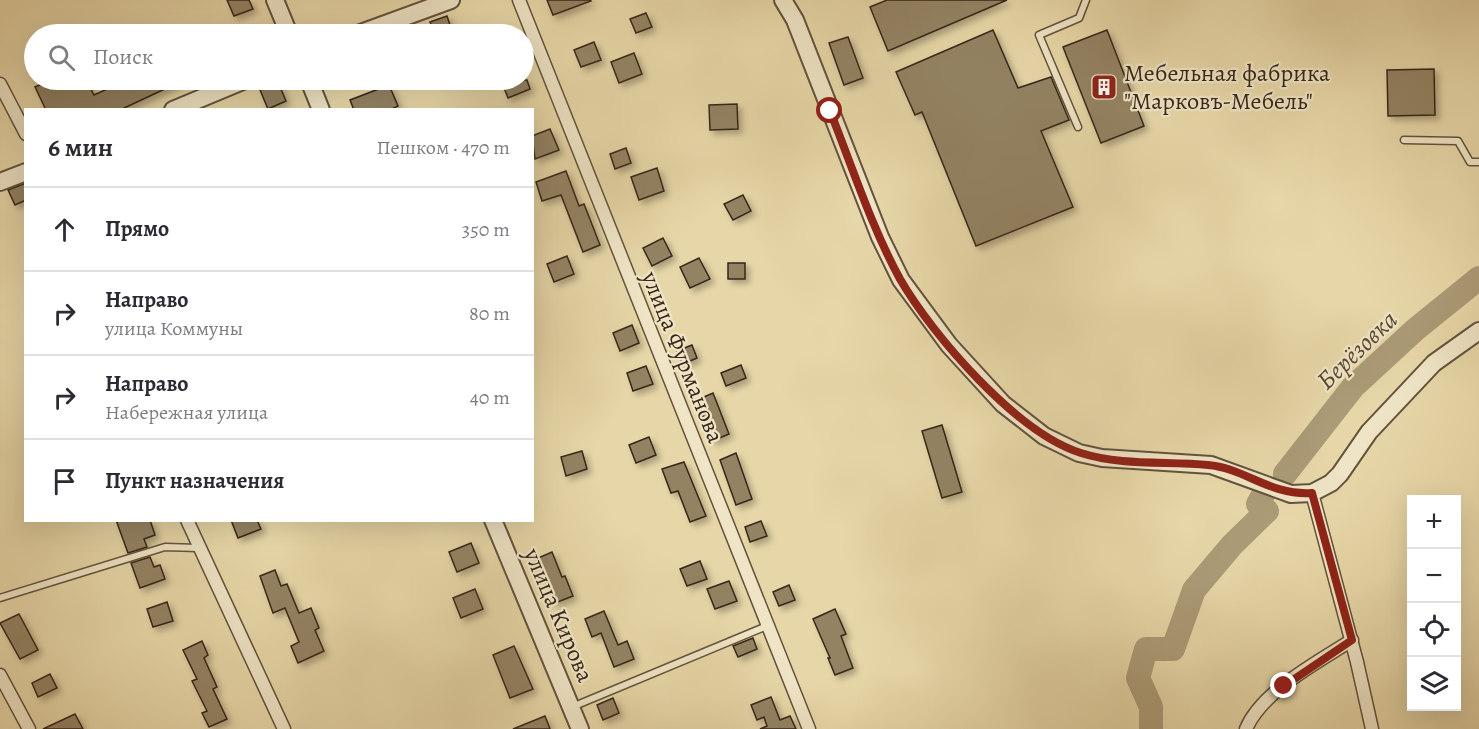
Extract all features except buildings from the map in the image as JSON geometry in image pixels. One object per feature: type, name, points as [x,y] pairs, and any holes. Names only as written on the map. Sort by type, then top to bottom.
[{"type":"street","points":[[275,0],[285,24]]},
{"type":"street","points":[[385,24],[451,0]]},
{"type":"street","name":"улица Фурманова","points":[[519,0],[529,24]]},
{"type":"street","points":[[783,0],[795,20],[880,237],[901,280],[949,345],[1003,405],[1044,436],[1080,453],[1102,458],[1211,465],[1291,494],[1312,493],[1331,483],[1340,474],[1369,432],[1434,363],[1479,331]]},
{"type":"street","name":"улица Фурманова","points":[[534,38],[809,729]]},
{"type":"street","points":[[0,84],[24,130]]},
{"type":"street","points":[[178,108],[220,90]]},
{"type":"street","points":[[313,90],[320,108]]},
{"type":"street","points":[[0,182],[24,172]]},
{"type":"street","points":[[1312,493],[1352,640],[1372,729]]},
{"type":"street","points":[[188,522],[284,729]]},
{"type":"street","name":"улица Кирова","points":[[494,522],[580,729]]},
{"type":"street","points":[[1246,729],[1251,717],[1284,686],[1352,640]]},
{"type":"street","points":[[0,675],[28,729]]},
{"type":"lane","points":[[1078,127],[1039,35],[1079,18],[1086,0]]},
{"type":"lane","points":[[1404,140],[1458,141],[1470,162],[1479,162]]},
{"type":"lane","points":[[0,598],[165,547],[198,548]]},
{"type":"lane","points":[[571,707],[767,626]]},
{"type":"waterway","name":"Берёзовка","points":[[1285,474],[1353,387],[1416,329],[1479,278]]},
{"type":"waterway","name":"Берёзовка","points":[[1151,729],[1151,707],[1138,678],[1146,649],[1173,649],[1194,590],[1232,545],[1267,511],[1258,504],[1263,495]]},
{"type":"place","name":"Мебельная фабрика \"Марковъ-Мебель\"","points":[[1104,87]]},
{"type":"route","points":[[830,111],[880,237],[901,280],[949,345],[1003,405],[1044,436],[1080,453],[1102,458],[1211,465],[1291,494],[1312,493],[1352,640],[1284,686]]}]
